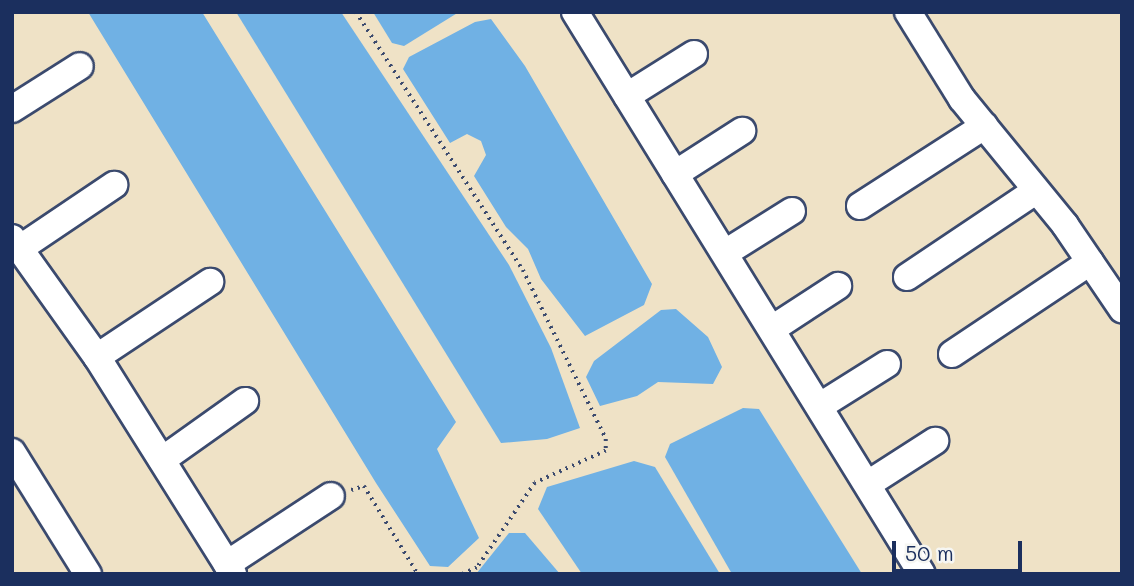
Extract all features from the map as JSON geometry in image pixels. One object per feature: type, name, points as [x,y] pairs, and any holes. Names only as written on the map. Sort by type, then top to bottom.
[{"type":"street","points":[[908,12],[984,126],[1090,261],[1122,309]]},
{"type":"street","points":[[583,15],[627,96],[922,574]]},
{"type":"street","points":[[627,96],[694,54]]},
{"type":"street","points":[[12,109],[80,66]]},
{"type":"street","points":[[860,206],[984,126]]},
{"type":"street","points":[[675,174],[742,131]]},
{"type":"street","points":[[114,185],[16,243],[97,356],[230,569],[331,496]]},
{"type":"street","points":[[907,277],[1034,192]]},
{"type":"street","points":[[725,253],[792,211]]},
{"type":"street","points":[[952,354],[1090,261]]},
{"type":"street","points":[[97,356],[210,282]]},
{"type":"street","points":[[772,329],[838,286]]},
{"type":"street","points":[[820,406],[887,363]]},
{"type":"street","points":[[162,460],[245,401]]},
{"type":"street","points":[[868,484],[935,441]]},
{"type":"street","points":[[12,452],[88,574]]},
{"type":"path","points":[[356,12],[523,270],[606,439],[606,451],[535,483],[477,568],[463,574]]},
{"type":"path","points":[[331,496],[364,486],[418,574]]},
{"type":"water","points":[[88,12],[202,12],[456,422],[437,449],[479,538],[448,567],[430,566],[376,483]]},
{"type":"water","points":[[236,12],[341,12],[509,265],[551,348],[580,428],[547,439],[501,443]]},
{"type":"water","points":[[373,12],[459,12],[404,46],[392,43]]},
{"type":"water","points":[[491,19],[525,66],[652,284],[644,305],[585,336],[541,279],[528,249],[506,227],[474,176],[486,155],[481,141],[467,134],[450,143],[403,69],[409,57],[475,22]]},
{"type":"water","points":[[676,309],[708,337],[722,367],[713,384],[658,382],[637,396],[600,406],[586,377],[594,361],[661,310]]},
{"type":"water","points":[[743,408],[759,409],[862,574],[732,574],[665,457],[670,444]]},
{"type":"water","points":[[634,461],[655,467],[720,574],[582,574],[538,509],[547,487]]},
{"type":"water","points":[[509,533],[525,533],[560,574],[476,574]]}]
